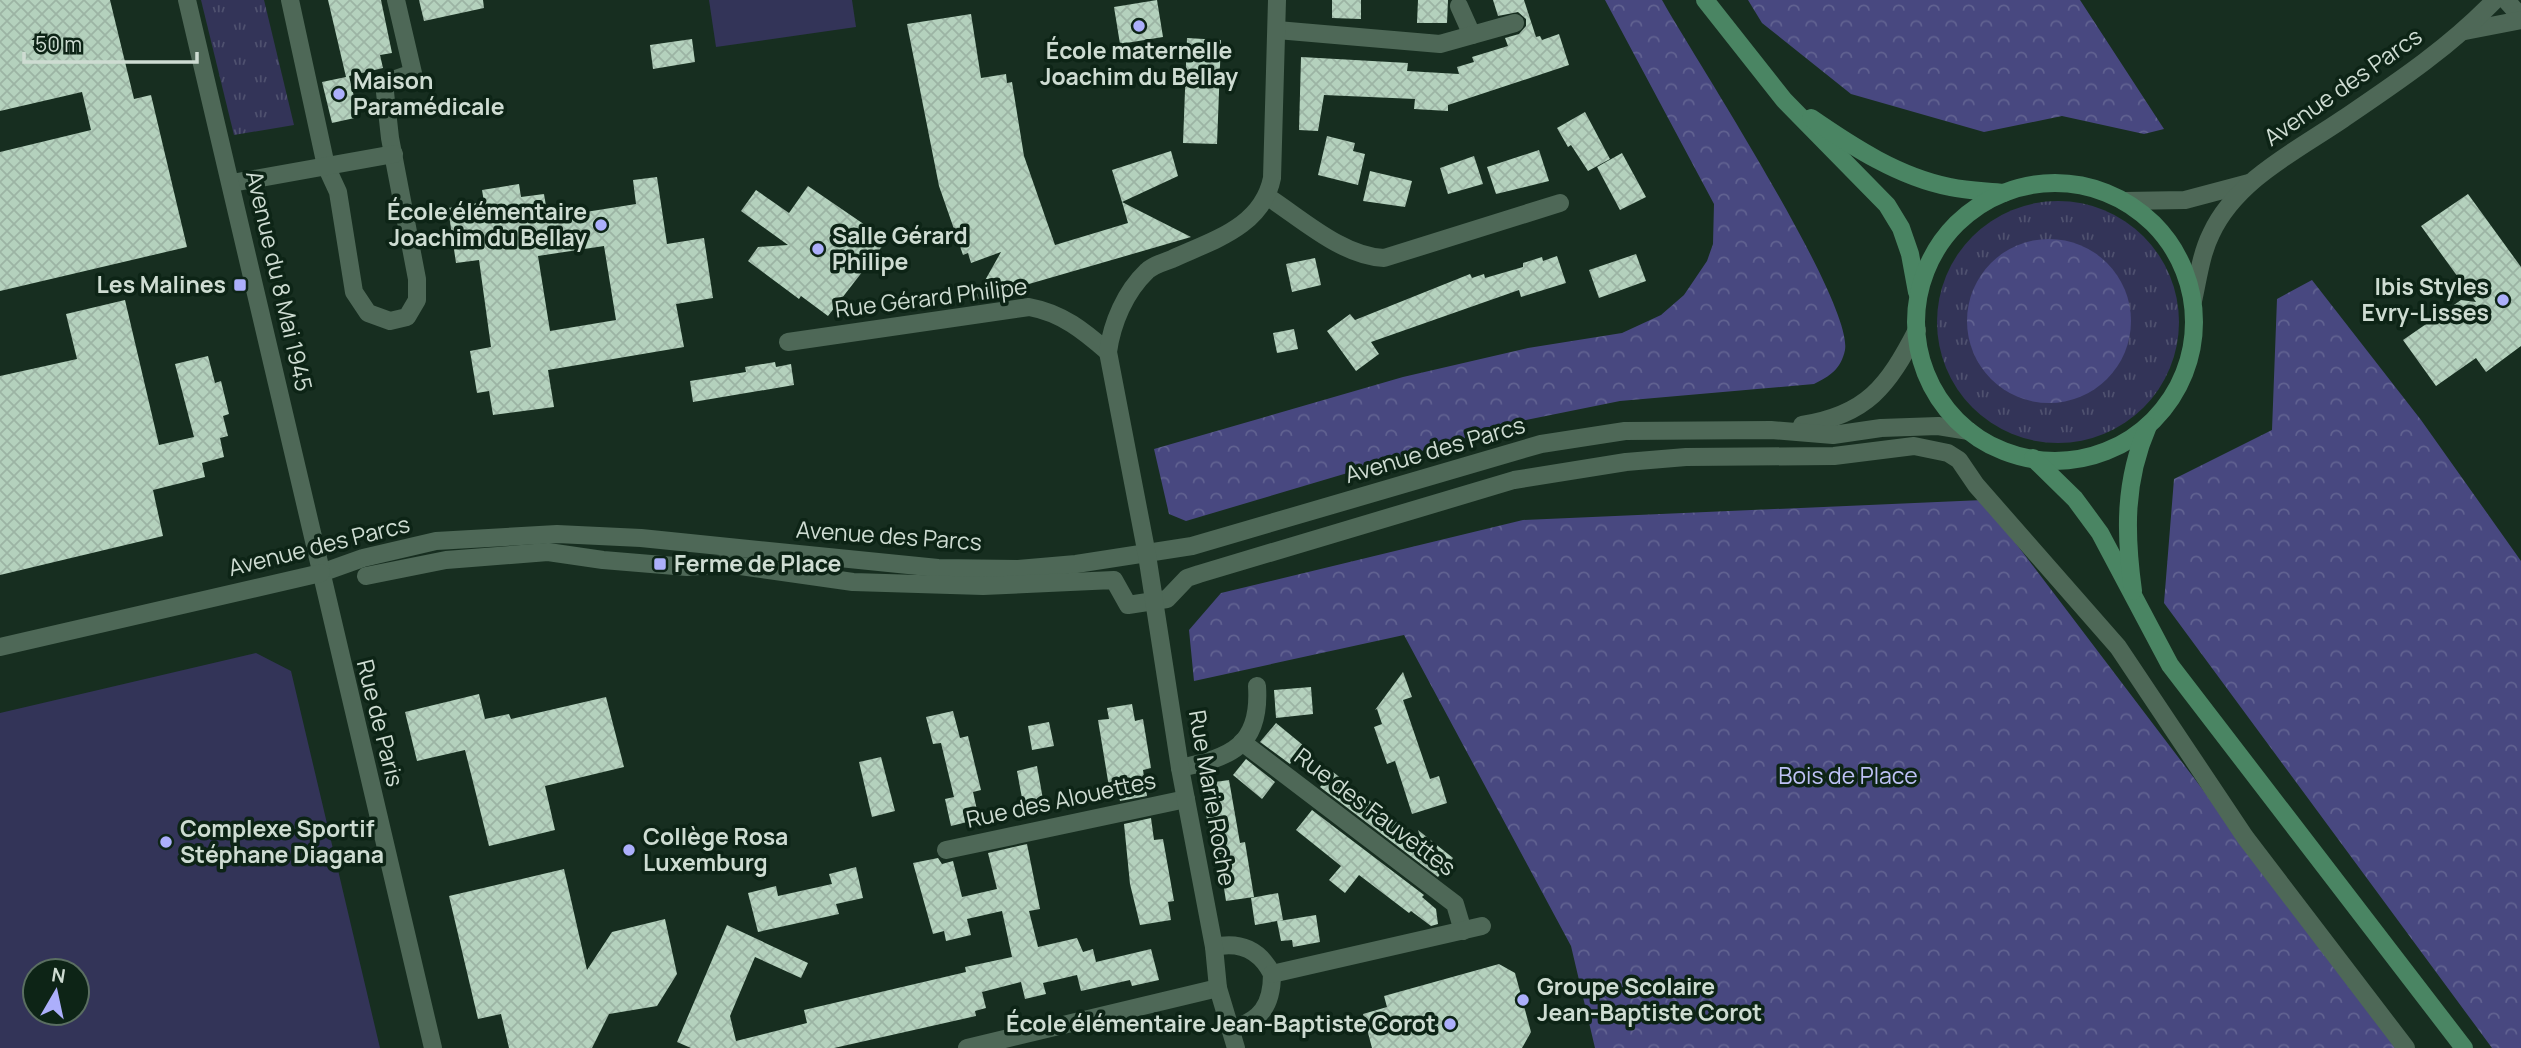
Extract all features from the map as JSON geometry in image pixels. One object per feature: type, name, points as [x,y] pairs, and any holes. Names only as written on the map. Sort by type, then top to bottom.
[{"type":"main road","points":[[1705,0],[1784,100],[1887,205],[1901,228],[1910,254],[1919,297]]},
{"type":"main road","points":[[1784,100],[1856,149],[1904,172],[1951,187],[2004,193]]},
{"type":"main road","points":[[2135,605],[2127,544],[2128,490],[2137,450],[2149,424],[2173,395],[2186,368],[2193,341],[2193,301],[2185,272],[2168,241],[2144,215],[2124,201],[2071,184],[2030,185],[2004,193],[1984,203],[1949,233],[1930,262],[1919,297],[1917,330],[1922,359],[1931,384],[1941,401],[1969,431],[2008,452],[2033,458],[2063,460],[2107,450],[2149,424]]},
{"type":"main road","points":[[2033,458],[2075,499],[2100,533],[2135,605],[2170,666],[2464,1048]]},
{"type":"street","name":"Avenue du 8 Mai 1945","points":[[187,0],[232,183],[321,573]]},
{"type":"street","points":[[290,0],[326,166],[338,192],[354,292],[368,313],[390,321],[407,317],[417,300],[417,279],[384,83],[413,73],[396,0]]},
{"type":"street","points":[[1108,352],[1111,327],[1120,308],[1148,270],[1236,227],[1256,214],[1268,197],[1272,178],[1277,0]]},
{"type":"street","name":"Avenue des Parcs","points":[[2193,301],[2210,234],[2224,212],[2249,183],[2396,83],[2465,31],[2494,0]]},
{"type":"street","points":[[2506,0],[2521,19]]},
{"type":"street","points":[[1459,6],[1472,35]]},
{"type":"street","name":"Avenue des Parcs","points":[[2465,31],[2521,19]]},
{"type":"street","points":[[1277,30],[1440,44],[1515,23]]},
{"type":"street","points":[[232,183],[394,154]]},
{"type":"street","name":"Avenue des Parcs","points":[[2124,201],[2185,200],[2249,183]]},
{"type":"street","points":[[1268,197],[1348,248],[1366,257],[1384,258],[1560,203]]},
{"type":"street","name":"Rue Gérard Philipe","points":[[788,342],[1029,307],[1051,312],[1080,327],[1108,352]]},
{"type":"street","name":"Avenue des Parcs","points":[[1771,430],[1832,421],[1866,403],[1887,383],[1917,330]]},
{"type":"street","name":"Rue Marie Roche","points":[[1108,352],[1155,601],[1180,768],[1214,947],[1218,988],[1236,1048]]},
{"type":"street","name":"Avenue des Parcs","points":[[0,647],[321,573],[363,558],[436,541],[557,534],[641,538],[938,568],[1018,569],[1147,555],[1192,546],[1541,444],[1625,431],[1771,430],[1833,435],[1881,428],[1938,426],[1969,431]]},
{"type":"street","points":[[366,576],[446,560],[548,552],[604,561],[687,568],[726,564],[853,582],[983,586],[1114,580],[1128,605],[1167,599],[1187,578],[1199,574],[1514,480],[1626,462],[1686,457],[1834,456],[1914,446],[1948,453],[1959,460],[1976,485],[2118,647],[2245,836],[2406,1048]]},
{"type":"street","name":"Rue de Paris","points":[[321,573],[332,629],[433,1048]]},
{"type":"street","points":[[1180,768],[1217,761],[1242,742],[1257,717],[1257,686]]},
{"type":"street","name":"Rue des Fauvettes","points":[[1242,742],[1455,904],[1463,931]]},
{"type":"street","name":"Rue des Alouettes","points":[[946,850],[1186,799]]},
{"type":"street","points":[[1272,974],[1482,926]]},
{"type":"street","points":[[1214,947],[1225,944],[1246,947],[1263,959],[1272,974],[1265,1009],[1249,1024],[1231,1029]]},
{"type":"street","points":[[967,1048],[1218,988]]},
{"type":"green space","points":[[201,0],[264,0],[294,125],[234,135]]},
{"type":"green space","points":[[709,0],[852,0],[856,27],[716,47]]},
{"type":"green space","points":[[1605,0],[1662,0],[1768,178],[1824,283],[1841,323],[1845,350],[1838,367],[1814,384],[1620,401],[1526,420],[1186,521],[1169,514],[1154,449],[1403,377],[1528,348],[1622,333],[1661,315],[1684,295],[1707,261],[1713,244],[1714,204]]},
{"type":"green space","points":[[1748,0],[2080,0],[2164,129],[2144,134],[2062,116],[1984,132],[1851,94],[1762,23]]},
{"type":"green space","points":[[2058,201],[2082,203],[2115,215],[2151,245],[2165,265],[2174,287],[2179,322],[2177,346],[2165,379],[2135,415],[2115,429],[2093,438],[2058,443],[2034,441],[2001,429],[1965,399],[1951,379],[1942,357],[1937,322],[1939,298],[1951,265],[1981,229],[2001,215],[2023,206]]},
{"type":"green space","points":[[2049,239],[2081,245],[2107,263],[2125,289],[2131,321],[2125,353],[2107,379],[2081,397],[2049,403],[2017,397],[1991,379],[1973,353],[1967,321],[1973,289],[1991,263],[2017,245]]},
{"type":"green space","points":[[2312,280],[2421,420],[2521,561],[2521,1048],[2492,1048],[2164,603],[2174,479],[2272,430],[2277,299]]},
{"type":"green space","name":"Bois de Place","points":[[1983,500],[2399,1048],[1595,1048],[1571,946],[1404,635],[1194,681],[1189,630],[1221,593],[1523,520]]},
{"type":"green space","name":"Complexe Sportif Stéphane Diagana","points":[[256,653],[291,671],[380,1048],[0,1048],[0,713]]},
{"type":"building","points":[[0,0],[110,0],[134,99],[151,95],[187,247],[0,291],[0,152],[91,130],[82,92],[0,111]]},
{"type":"building","points":[[328,0],[381,0],[392,53],[380,55],[383,68],[349,76],[359,117],[332,123],[322,82],[346,77]]},
{"type":"building","points":[[419,0],[483,0],[484,8],[424,21]]},
{"type":"building","name":"École maternelle Joachim du Bellay","points":[[1157,0],[1163,37],[1120,44],[1114,7]]},
{"type":"building","points":[[1332,0],[1361,0],[1361,19],[1332,18]]},
{"type":"building","points":[[1418,0],[1448,0],[1447,23],[1417,23]]},
{"type":"building","points":[[1493,0],[1524,0],[1536,37],[1540,36],[1542,40],[1559,34],[1569,65],[1448,105],[1448,111],[1414,109],[1415,99],[1324,95],[1318,131],[1299,130],[1301,57],[1408,63],[1407,71],[1459,74],[1457,67],[1474,62],[1472,57],[1508,46],[1505,38],[1519,34],[1526,26],[1526,19],[1518,12],[1498,16]]},
{"type":"building","points":[[971,14],[981,78],[1006,74],[1007,83],[1012,82],[1024,156],[1055,245],[1128,223],[1122,202],[1191,237],[974,300],[1001,252],[971,263],[968,253],[963,255],[939,186],[907,24]]},
{"type":"building","points":[[1187,38],[1221,40],[1217,144],[1183,143]]},
{"type":"building","points":[[692,39],[695,62],[653,69],[650,45]]},
{"type":"building","points":[[1585,112],[1610,159],[1588,171],[1571,145],[1568,147],[1557,128]]},
{"type":"building","points":[[1327,136],[1355,143],[1353,151],[1365,154],[1358,185],[1318,175]]},
{"type":"building","points":[[1539,150],[1549,181],[1496,194],[1487,167]]},
{"type":"building","points":[[1171,151],[1178,176],[1122,202],[1112,170]]},
{"type":"building","points":[[1622,153],[1646,197],[1620,210],[1597,167]]},
{"type":"building","points":[[1474,156],[1483,184],[1448,194],[1440,168]]},
{"type":"building","points":[[1370,171],[1412,181],[1405,207],[1363,201]]},
{"type":"building","points":[[657,177],[667,244],[704,238],[713,298],[676,304],[684,347],[548,370],[554,407],[493,415],[489,391],[477,393],[470,351],[491,347],[479,260],[456,263],[448,208],[484,202],[482,190],[519,184],[521,197],[544,194],[548,218],[636,204],[633,180]],"holes":[[[604,246],[616,320],[550,331],[538,256]]]},
{"type":"building","name":"Salle Gérard Philipe","points":[[808,186],[887,240],[828,316],[801,296],[799,299],[748,261],[758,247],[788,245],[741,211],[756,190],[789,213]]},
{"type":"building","points":[[2468,194],[2521,267],[2521,346],[2486,372],[2476,358],[2436,386],[2403,340],[2461,300],[2476,302],[2470,293],[2479,287],[2463,284],[2421,226]]},
{"type":"building","points":[[1636,254],[1646,281],[1599,298],[1589,270]]},
{"type":"building","points":[[1557,256],[1566,283],[1521,297],[1519,290],[1371,342],[1379,354],[1356,371],[1327,331],[1350,314],[1355,320],[1470,274],[1472,278],[1484,274],[1485,278],[1523,267],[1523,263],[1542,257],[1543,261]]},
{"type":"building","points":[[1315,258],[1321,285],[1292,292],[1286,264]]},
{"type":"building","points":[[125,300],[159,445],[194,437],[175,364],[208,356],[215,383],[221,381],[229,414],[223,416],[228,436],[220,438],[224,457],[202,463],[205,477],[153,490],[163,536],[0,575],[0,376],[77,359],[66,314]]},
{"type":"building","points":[[1294,329],[1298,349],[1277,353],[1273,333]]},
{"type":"building","points":[[775,362],[776,367],[791,364],[794,385],[693,402],[690,381],[746,372],[745,367]]},
{"type":"building","points":[[1403,672],[1412,697],[1403,700],[1430,779],[1439,776],[1447,803],[1412,814],[1395,761],[1387,764],[1374,727],[1382,724],[1377,709],[1375,710]]},
{"type":"building","points":[[1311,687],[1313,714],[1276,718],[1274,690]]},
{"type":"building","points":[[479,694],[485,719],[509,714],[511,719],[606,697],[624,767],[545,786],[555,830],[489,846],[465,750],[417,761],[405,712]]},
{"type":"building","points":[[1132,704],[1135,721],[1143,719],[1151,768],[1143,770],[1147,796],[1120,801],[1118,792],[1110,793],[1098,720],[1109,719],[1107,708]]},
{"type":"building","points":[[953,711],[960,738],[968,736],[981,790],[973,792],[979,819],[951,826],[945,799],[954,797],[941,743],[933,744],[926,717]]},
{"type":"building","points":[[1049,722],[1054,746],[1032,750],[1028,726]]},
{"type":"building","points":[[1276,723],[1304,746],[1290,764],[1260,742]]},
{"type":"building","points":[[881,757],[895,811],[872,817],[859,762]]},
{"type":"building","points":[[1246,759],[1275,782],[1262,799],[1233,775]]},
{"type":"building","points":[[1037,766],[1044,805],[1024,809],[1017,771]]},
{"type":"building","points":[[1333,772],[1422,842],[1418,830],[1453,858],[1438,877],[1320,787]]},
{"type":"building","points":[[1229,780],[1240,843],[1245,842],[1254,897],[1226,901],[1213,819],[1207,820],[1201,784]]},
{"type":"building","points":[[1312,810],[1424,895],[1422,897],[1436,909],[1438,924],[1431,926],[1411,911],[1409,913],[1359,875],[1345,893],[1329,880],[1341,866],[1296,830]]},
{"type":"building","points":[[1151,818],[1154,840],[1163,839],[1174,901],[1168,902],[1171,920],[1140,925],[1130,884],[1124,824]]},
{"type":"building","points":[[1027,844],[1040,909],[1029,911],[1038,947],[1077,938],[1083,952],[1093,949],[1096,962],[1151,949],[1159,980],[1132,986],[1130,980],[1081,991],[1077,975],[1043,983],[1046,994],[1025,999],[1021,982],[982,992],[986,1008],[975,1011],[976,1016],[834,1048],[691,1048],[677,1042],[727,925],[808,963],[801,978],[755,957],[730,1016],[736,1041],[807,1023],[804,1010],[966,972],[965,967],[1012,957],[1002,911],[967,919],[971,935],[946,941],[944,931],[933,934],[913,863],[938,858],[942,864],[953,861],[962,897],[997,889],[988,853]]},
{"type":"building","points":[[856,867],[863,898],[836,904],[839,914],[758,932],[748,893],[776,886],[778,896],[832,884],[829,874]]},
{"type":"building","points":[[564,869],[587,970],[612,932],[665,919],[677,974],[657,1006],[609,1014],[592,1048],[509,1048],[501,1014],[478,1019],[449,896]]},
{"type":"building","points":[[1278,893],[1283,920],[1279,921],[1316,915],[1320,942],[1293,947],[1292,940],[1281,941],[1277,921],[1255,925],[1251,898]]},
{"type":"building","name":"Groupe Scolaire Jean-Baptiste Corot","points":[[1499,964],[1515,973],[1531,1032],[1522,1048],[1372,1048],[1363,1014],[1387,1007],[1384,996]]},
{"type":"place","name":"École maternelle Joachim du Bellay","points":[[1139,26]]},
{"type":"place","name":"Maison Paramédicale","points":[[339,94]]},
{"type":"place","name":"École élémentaire Joachim du Bellay","points":[[601,225]]},
{"type":"place","name":"Salle Gérard Philipe","points":[[818,249]]},
{"type":"place","name":"Les Malines","points":[[240,285]]},
{"type":"place","name":"Ibis Styles Evry-Lisses","points":[[2503,300]]},
{"type":"place","name":"Ferme de Place","points":[[660,564]]},
{"type":"place","name":"Complexe Sportif Stéphane Diagana","points":[[166,842]]},
{"type":"place","name":"Collège Rosa Luxemburg","points":[[629,850]]},
{"type":"place","name":"Groupe Scolaire Jean-Baptiste Corot","points":[[1523,1000]]},
{"type":"place","name":"École élémentaire Jean-Baptiste Corot","points":[[1450,1024]]}]
